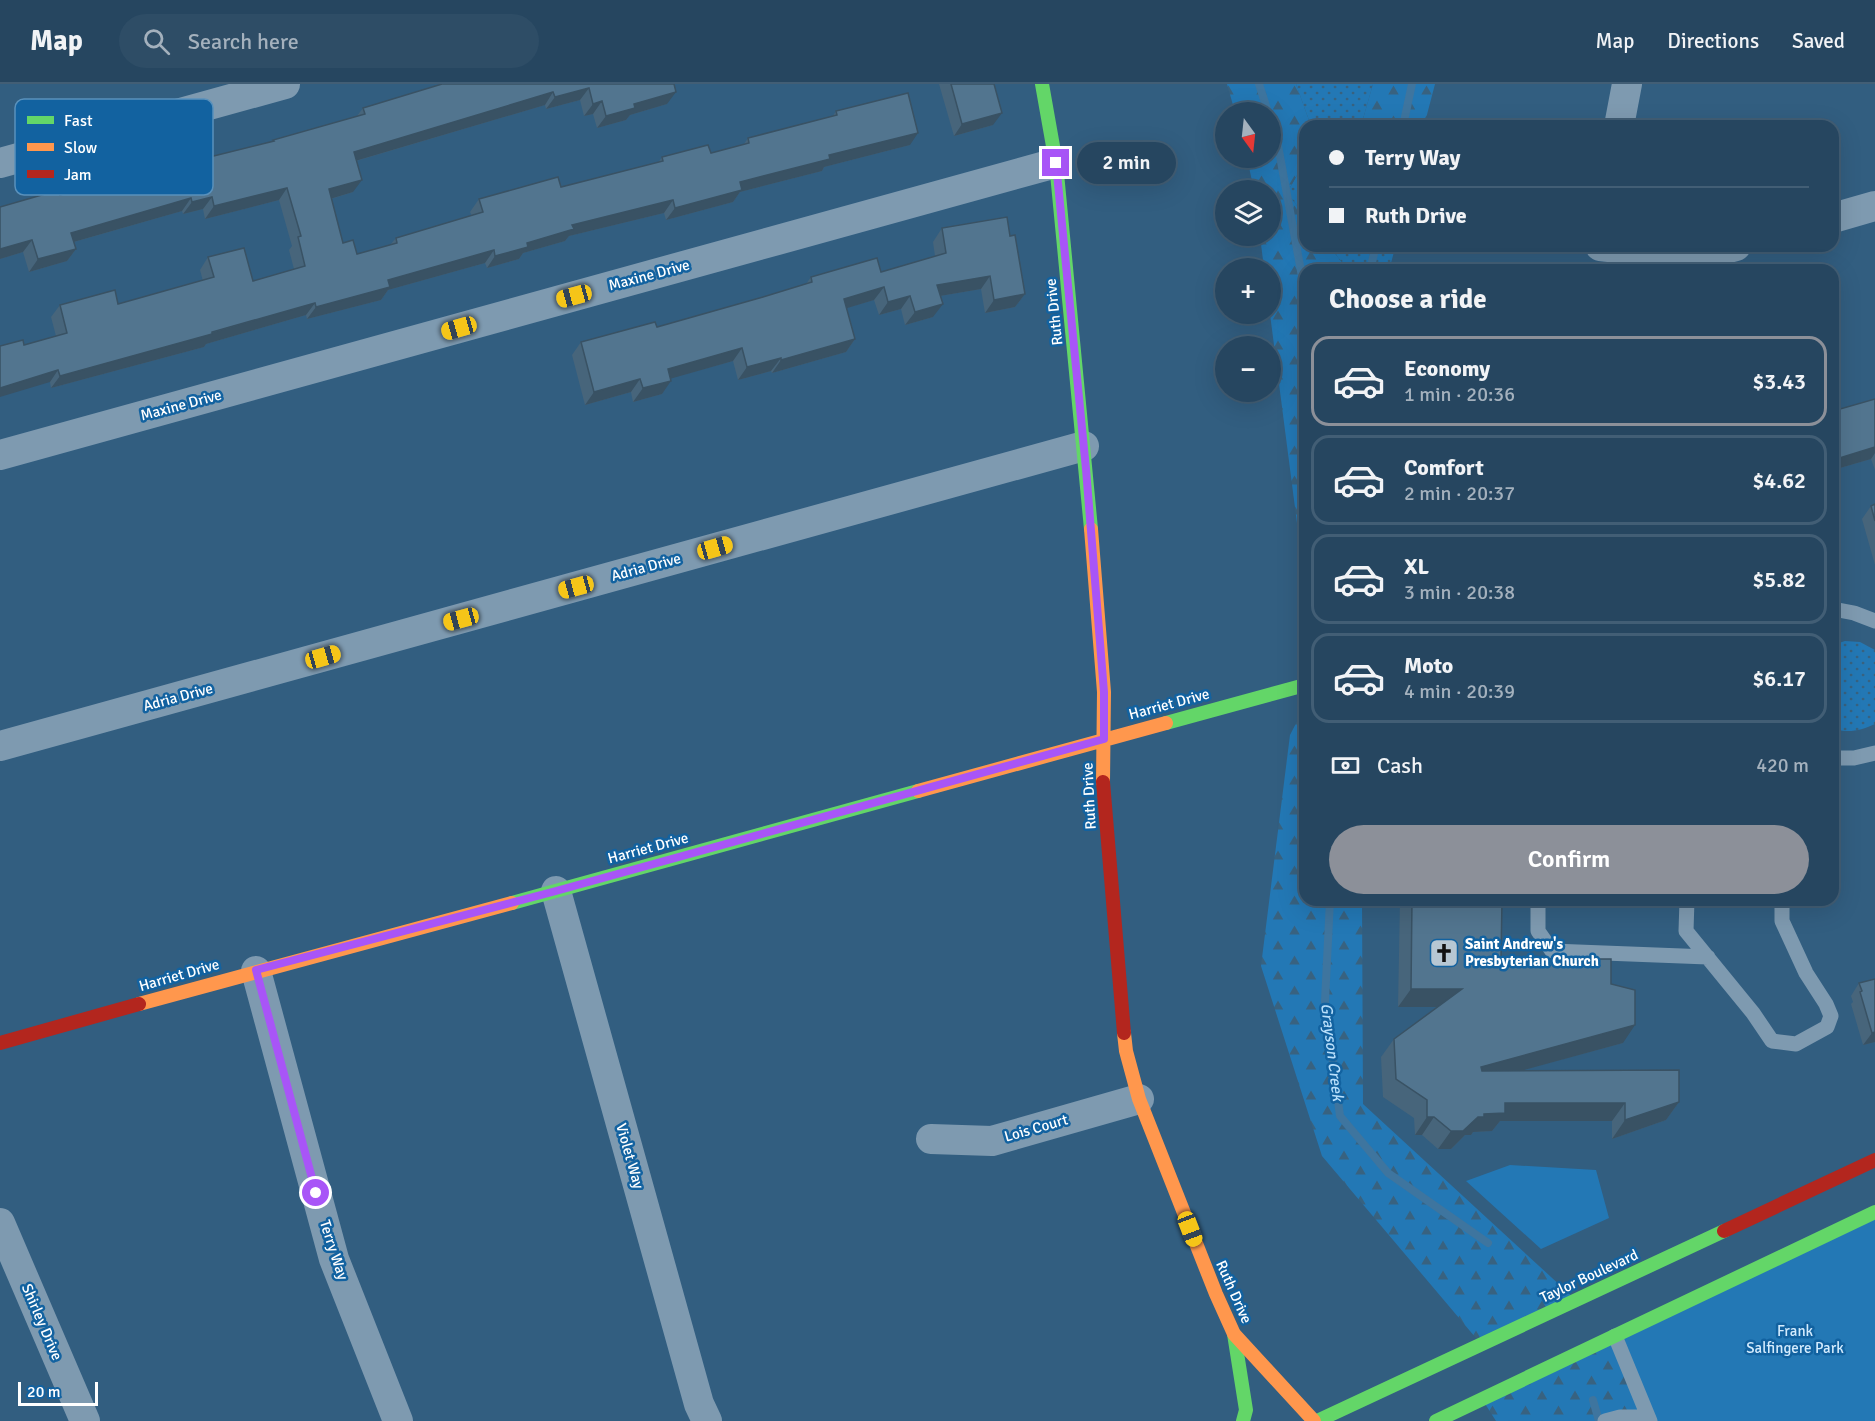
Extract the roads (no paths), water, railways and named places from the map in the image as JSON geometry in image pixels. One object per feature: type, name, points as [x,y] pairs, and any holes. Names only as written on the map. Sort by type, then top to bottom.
[{"type":"street","points":[[213,104],[285,84]]},
{"type":"street","name":"Ruth Drive","points":[[1042,84],[1056,163],[1084,446],[1104,692],[1102,775],[1126,1051],[1139,1099],[1234,1334],[1315,1421]]},
{"type":"street","points":[[1620,120],[1627,84]]},
{"type":"street","points":[[0,163],[15,159]]},
{"type":"street","name":"Maxine Drive","points":[[0,455],[1056,163]]},
{"type":"street","points":[[1839,216],[1875,206]]},
{"type":"street","points":[[1651,252],[1696,257],[1714,252]]},
{"type":"street","name":"Adria Drive","points":[[0,746],[1084,446]]},
{"type":"street","name":"Harriet Drive","points":[[0,1043],[256,970],[556,891],[1299,687]]},
{"type":"street","name":"Violet Way","points":[[556,891],[699,1404],[706,1421]]},
{"type":"street","name":"Terry Way","points":[[256,970],[334,1259],[398,1421]]},
{"type":"street","name":"Lois Court","points":[[931,1140],[992,1141],[1139,1099]]},
{"type":"street","name":"Taylor Boulevard","points":[[1315,1421],[1875,1160]]},
{"type":"street","points":[[1436,1421],[1875,1212]]},
{"type":"street","name":"Shirley Drive","points":[[0,1223],[85,1421]]},
{"type":"street","points":[[1234,1334],[1246,1410],[1243,1421]]},
{"type":"lane","points":[[1839,610],[1875,621]]},
{"type":"lane","points":[[1839,758],[1854,758],[1875,753]]},
{"type":"lane","points":[[1538,906],[1538,932],[1552,951],[1708,957]]},
{"type":"lane","points":[[1687,906],[1686,931],[1753,1013],[1772,1041],[1796,1044],[1827,1027],[1831,1016],[1806,973],[1782,921],[1782,906]]},
{"type":"lane","points":[[1605,1421],[1620,1417],[1649,1419],[1615,1336]]},
{"type":"waterway","points":[[1259,84],[1265,102]]},
{"type":"waterway","name":"Grayson Creek","points":[[1404,120],[1412,84]]},
{"type":"waterway","points":[[1281,162],[1300,264]]},
{"type":"waterway","name":"Grayson Creek","points":[[1372,264],[1374,252]]},
{"type":"waterway","name":"Grayson Creek","points":[[1330,906],[1325,1001],[1340,1116],[1388,1173],[1488,1243]]},
{"type":"waterway","name":"Grayson Creek","points":[[1593,1400],[1599,1421]]},
{"type":"place","name":"Saint Andrew's Presbyterian Church","points":[[1444,953]]},
{"type":"park label","name":"Frank Salfingere Park","points":[[1795,1340]]}]
